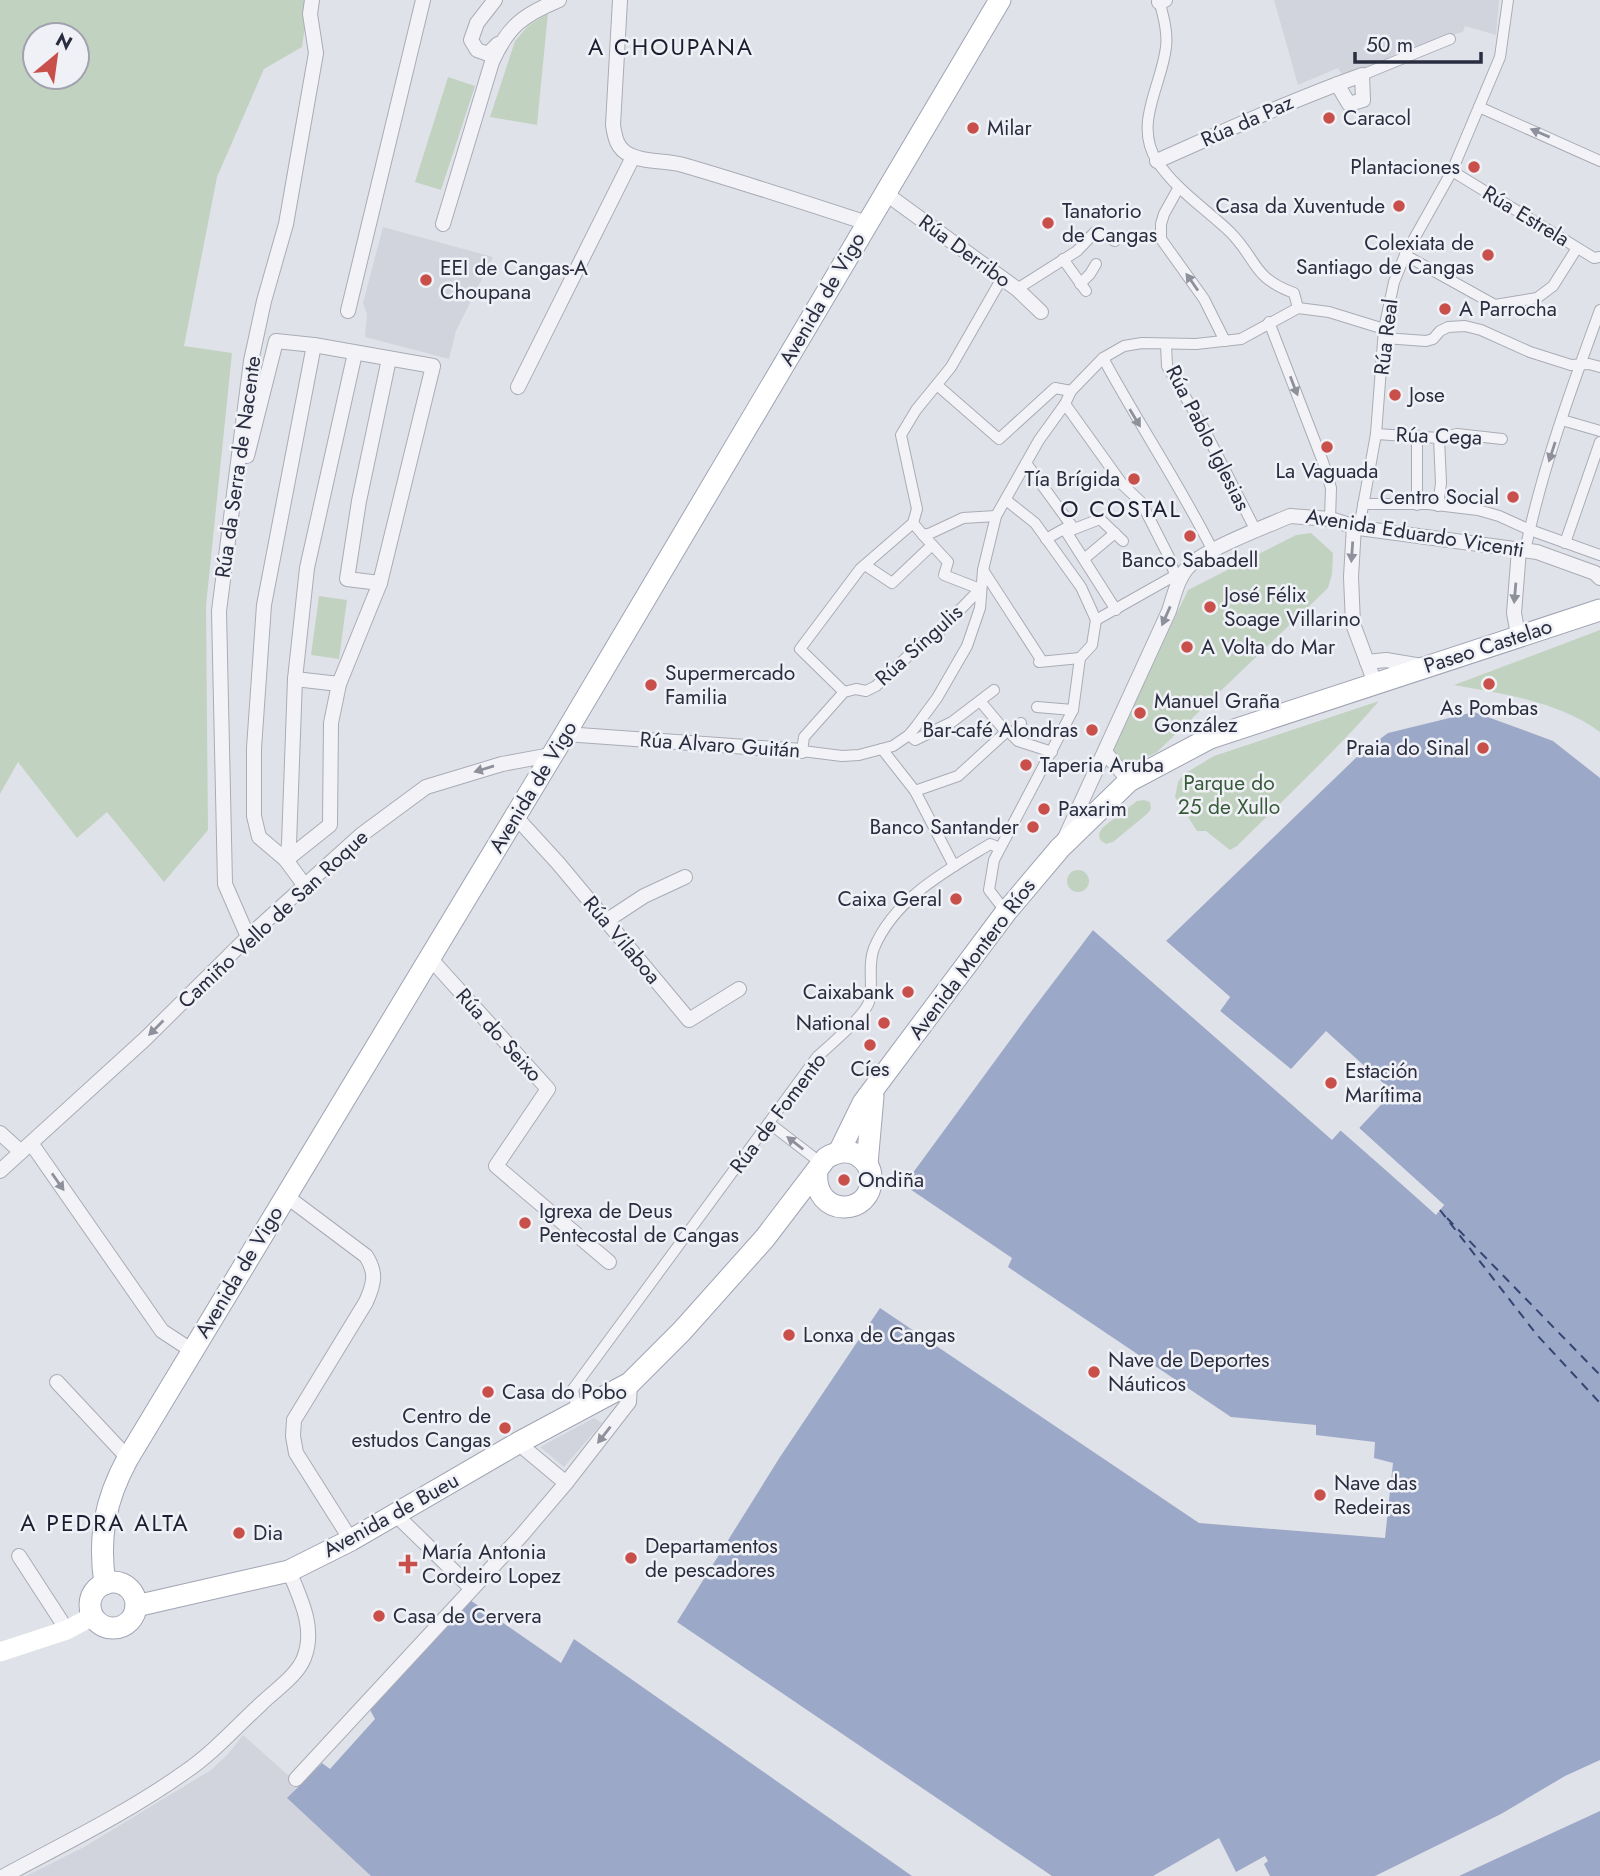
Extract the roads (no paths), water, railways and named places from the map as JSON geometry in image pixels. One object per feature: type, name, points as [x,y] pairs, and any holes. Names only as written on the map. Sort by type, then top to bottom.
[{"type":"main road","name":"Avenida de Vigo","points":[[105,1584],[102,1546],[105,1514],[116,1480],[128,1458],[565,734],[1000,0]]},
{"type":"main road","name":"Paseo Castelao","points":[[1129,782],[1210,738],[1600,610]]},
{"type":"main road","name":"Avenida Montero Ríos","points":[[839,1152],[863,1103],[1006,912],[1075,832],[1129,782]]},
{"type":"main road","points":[[765,1238],[811,1206],[826,1202],[847,1208],[861,1202],[872,1181],[867,1164],[874,1090]]},
{"type":"main road","points":[[630,1383],[682,1331],[765,1238],[826,1157],[839,1152],[850,1152],[867,1164]]},
{"type":"main road","points":[[819,1167],[816,1182],[819,1193],[826,1202]]},
{"type":"main road","name":"Avenida de Bueu","points":[[136,1606],[289,1571],[630,1383]]},
{"type":"main road","points":[[112,1583],[132,1592],[136,1606],[131,1620],[118,1628],[104,1626],[93,1616],[91,1601],[98,1588],[112,1583]]},
{"type":"main road","points":[[0,1652],[67,1630],[93,1616]]},
{"type":"street","name":"Rúa da Serra de Nacente","points":[[248,937],[225,884],[219,611],[251,361],[264,301],[286,224],[316,53],[310,14],[313,0]]},
{"type":"street","points":[[348,311],[423,0]]},
{"type":"street","points":[[495,0],[477,23],[471,40],[477,50],[488,54],[513,25],[536,9],[559,0]]},
{"type":"street","points":[[620,0],[613,125],[616,141],[623,151],[633,157],[669,161],[867,223]]},
{"type":"street","name":"Rúa Real","points":[[1357,527],[1376,434],[1384,334],[1394,282],[1405,255],[1452,171],[1500,57],[1508,0]]},
{"type":"street","points":[[1161,1],[1167,33],[1166,49],[1148,123],[1151,147],[1157,161],[1179,187],[1231,233],[1265,279],[1294,293],[1298,308]]},
{"type":"street","points":[[1338,84],[1349,104],[1363,100],[1362,75],[1450,39]]},
{"type":"street","points":[[443,224],[492,62],[502,40]]},
{"type":"street","name":"Rúa da Paz","points":[[1157,161],[1303,97],[1362,75]]},
{"type":"street","points":[[1479,107],[1600,160]]},
{"type":"street","points":[[518,387],[633,157]]},
{"type":"street","name":"Rúa Estrela","points":[[1452,171],[1598,261]]},
{"type":"street","points":[[1179,187],[1164,214],[1161,239],[1204,299],[1225,341]]},
{"type":"street","name":"Rúa Derribo","points":[[885,193],[1017,289],[1041,312]]},
{"type":"street","points":[[1017,289],[1077,251],[1095,232],[1115,242]]},
{"type":"street","points":[[1405,255],[1495,305],[1537,298],[1553,286],[1577,248]]},
{"type":"street","points":[[1063,260],[1083,287],[1097,264]]},
{"type":"street","points":[[802,751],[804,737],[844,692],[800,649],[865,565],[913,523],[916,509],[901,435],[916,410],[951,367],[1002,278]]},
{"type":"street","points":[[954,866],[915,791],[878,750],[892,746],[909,735],[937,698],[967,646],[979,608],[983,570],[996,516],[1072,391],[1103,358],[1124,346],[1142,343],[1241,339],[1298,308],[1329,312],[1384,334],[1426,341],[1448,327],[1465,326],[1571,365],[1600,367]]},
{"type":"street","points":[[1518,635],[1514,613],[1522,551],[1580,364],[1600,310]]},
{"type":"street","points":[[1269,322],[1324,461],[1331,488],[1331,519]]},
{"type":"street","points":[[232,516],[276,341],[433,366],[380,583],[339,684],[331,723],[330,825],[286,860]]},
{"type":"street","name":"Rúa Pablo Iglesias","points":[[1166,344],[1167,366],[1203,426],[1256,531]]},
{"type":"street","points":[[305,886],[286,860],[260,837],[254,816],[258,679],[264,605],[314,345]]},
{"type":"street","points":[[286,860],[289,844],[295,679],[307,568],[355,353]]},
{"type":"street","points":[[1103,358],[1134,416],[1191,506],[1213,551]]},
{"type":"street","points":[[380,583],[346,579],[389,359]]},
{"type":"street","points":[[937,385],[999,439],[1055,388],[1072,391]]},
{"type":"street","points":[[1065,404],[1123,485],[1141,502],[1169,557],[1176,580],[1096,620]]},
{"type":"street","points":[[1562,420],[1600,431]]},
{"type":"street","name":"Rúa Cega","points":[[1376,434],[1439,438],[1457,434],[1502,439]]},
{"type":"street","points":[[1416,436],[1417,505]]},
{"type":"street","points":[[1438,506],[1441,483],[1439,438]]},
{"type":"street","points":[[1565,543],[1600,442]]},
{"type":"street","points":[[1026,463],[1072,527]]},
{"type":"street","points":[[1006,500],[1035,523],[1081,587],[1096,620],[1092,645],[1080,658],[1073,710],[994,860],[989,890],[1006,912]]},
{"type":"street","points":[[1363,504],[1478,510],[1600,555]]},
{"type":"street","points":[[923,535],[963,518],[996,516]]},
{"type":"street","name":"Avenida Eduardo Vicenti","points":[[1060,848],[1077,806],[1105,752],[1169,611],[1176,580],[1190,565],[1213,551],[1290,516],[1331,519],[1357,527],[1537,552],[1595,573],[1600,578]]},
{"type":"street","points":[[1046,539],[1072,527],[1100,519],[1119,537],[1084,559]]},
{"type":"street","points":[[913,523],[948,562],[944,575],[980,589]]},
{"type":"street","points":[[1072,527],[1067,533],[1116,610]]},
{"type":"street","points":[[1357,527],[1350,598],[1353,624],[1375,683]]},
{"type":"street","points":[[865,565],[892,583],[932,545]]},
{"type":"street","points":[[983,570],[1041,661],[1080,658]]},
{"type":"street","name":"Rúa Síngulis","points":[[844,692],[856,688],[866,691],[876,685],[923,642],[932,639],[980,589]]},
{"type":"street","points":[[1367,662],[1386,660],[1427,666]]},
{"type":"street","points":[[295,679],[339,684]]},
{"type":"street","points":[[909,735],[915,740],[952,722],[994,690]]},
{"type":"street","points":[[980,701],[1017,741],[1052,752]]},
{"type":"street","points":[[1037,707],[1073,710]]},
{"type":"street","points":[[1007,731],[1014,732],[1021,723]]},
{"type":"street","points":[[915,791],[958,776],[1007,731]]},
{"type":"street","name":"Rúa Alvaro Guitán","points":[[565,734],[842,756],[878,750]]},
{"type":"street","points":[[1105,752],[1129,782]]},
{"type":"street","name":"Camiño Vello de San Roque","points":[[0,1171],[145,1039],[248,937],[361,835],[426,787],[502,764],[551,755]]},
{"type":"street","name":"Rúa Vilaboa","points":[[515,816],[558,863],[689,1020],[738,989]]},
{"type":"street","name":"Rúa de Fomento","points":[[578,1412],[573,1389],[817,1057],[842,1034],[869,1002],[870,964],[874,950],[901,906],[954,866],[990,844],[1000,848]]},
{"type":"street","points":[[606,921],[644,896],[685,877]]},
{"type":"street","name":"Rúa do Seixo","points":[[429,957],[548,1089],[496,1166],[610,1262]]},
{"type":"street","points":[[769,1123],[819,1167]]},
{"type":"street","points":[[0,1133],[26,1148],[86,1221],[162,1331],[191,1350]]},
{"type":"street","points":[[286,1196],[366,1256],[374,1269],[374,1284],[366,1302],[294,1420],[296,1453],[351,1539]]},
{"type":"street","points":[[57,1382],[128,1458]]},
{"type":"street","points":[[296,1779],[521,1536],[566,1483],[629,1402],[630,1383]]},
{"type":"street","points":[[518,1443],[566,1483]]},
{"type":"street","points":[[395,1514],[471,1588]]},
{"type":"street","points":[[19,1556],[67,1630]]},
{"type":"street","points":[[5,1876],[131,1807],[185,1772],[290,1676],[304,1660],[308,1630],[305,1610],[289,1571]]},
{"type":"water","points":[[1474,712],[1553,741],[1600,778],[1600,1760],[1565,1776],[1501,1814],[1375,1876],[1270,1876],[1264,1864],[1268,1861],[1265,1856],[1236,1872],[1219,1838],[1153,1876],[1052,1876],[677,1622],[780,1457],[880,1308],[1199,1523],[1385,1538],[1393,1463],[1374,1458],[1375,1442],[1316,1435],[1316,1425],[1231,1417],[1008,1267],[1012,1258],[904,1185],[1093,930],[1332,1139],[1340,1130],[1436,1214],[1444,1205],[1359,1128],[1392,1092],[1326,1032],[1291,1070],[1220,1011],[1230,997],[1166,941],[1361,753],[1388,733]]},
{"type":"water","points":[[470,1600],[561,1663],[574,1639],[912,1876],[371,1876],[287,1798],[322,1763],[330,1769],[375,1719],[370,1710]]},
{"type":"water","points":[[1600,1811],[1600,1876],[1459,1876]]},
{"type":"place","name":"Caracol","points":[[1329,118]]},
{"type":"place","name":"Milar","points":[[973,128]]},
{"type":"place","name":"Plantaciones","points":[[1474,167]]},
{"type":"place","name":"Casa da Xuventude","points":[[1399,206]]},
{"type":"place","name":"Tanatorio de Cangas","points":[[1048,223]]},
{"type":"place","name":"Colexiata de Santiago de Cangas","points":[[1488,255]]},
{"type":"place","name":"EEI de Cangas-A Choupana","points":[[426,280]]},
{"type":"place","name":"A Parrocha","points":[[1445,309]]},
{"type":"place","name":"Jose","points":[[1395,395]]},
{"type":"place","name":"La Vaguada","points":[[1327,447]]},
{"type":"place","name":"Tía Brígida","points":[[1134,479]]},
{"type":"place","name":"Centro Social","points":[[1513,497]]},
{"type":"place","name":"Banco Sabadell","points":[[1190,536]]},
{"type":"place","name":"José Félix Soage Villarino","points":[[1210,607]]},
{"type":"place","name":"A Volta do Mar","points":[[1187,647]]},
{"type":"place","name":"As Pombas","points":[[1489,684]]},
{"type":"place","name":"Supermercado Familia","points":[[651,685]]},
{"type":"place","name":"Manuel Graña González","points":[[1140,713]]},
{"type":"place","name":"Bar-café Alondras","points":[[1092,730]]},
{"type":"place","name":"Praia do Sinal","points":[[1483,748]]},
{"type":"place","name":"Taperia Aruba","points":[[1026,765]]},
{"type":"place","name":"Paxarim","points":[[1044,809]]},
{"type":"place","name":"Banco Santander","points":[[1033,827]]},
{"type":"place","name":"Caixa Geral","points":[[956,899]]},
{"type":"place","name":"Caixabank","points":[[908,992]]},
{"type":"place","name":"National","points":[[884,1023]]},
{"type":"place","name":"Cíes","points":[[870,1045]]},
{"type":"place","name":"Estación Marítima","points":[[1331,1083]]},
{"type":"place","name":"Ondiña","points":[[844,1180]]},
{"type":"place","name":"Igrexa de Deus Pentecostal de Cangas","points":[[525,1223]]},
{"type":"place","name":"Lonxa de Cangas","points":[[789,1335]]},
{"type":"place","name":"Nave de Deportes Náuticos","points":[[1094,1372]]},
{"type":"place","name":"Casa do Pobo","points":[[488,1392]]},
{"type":"place","name":"Centro de estudos Cangas","points":[[505,1428]]},
{"type":"place","name":"Nave das Redeiras","points":[[1320,1495]]},
{"type":"place","name":"Dia","points":[[239,1533]]},
{"type":"place","name":"Departamentos de pescadores","points":[[631,1558]]},
{"type":"place","name":"María Antonia Cordeiro Lopez","points":[[408,1564]]},
{"type":"place","name":"Casa de Cervera","points":[[379,1616]]},
{"type":"district","name":"A CHOUPANA","points":[[671,47]]},
{"type":"district","name":"O COSTAL","points":[[1121,509]]},
{"type":"district","name":"A PEDRA ALTA","points":[[105,1523]]},
{"type":"park label","name":"Parque do 25 de Xullo","points":[[1229,795]]}]
